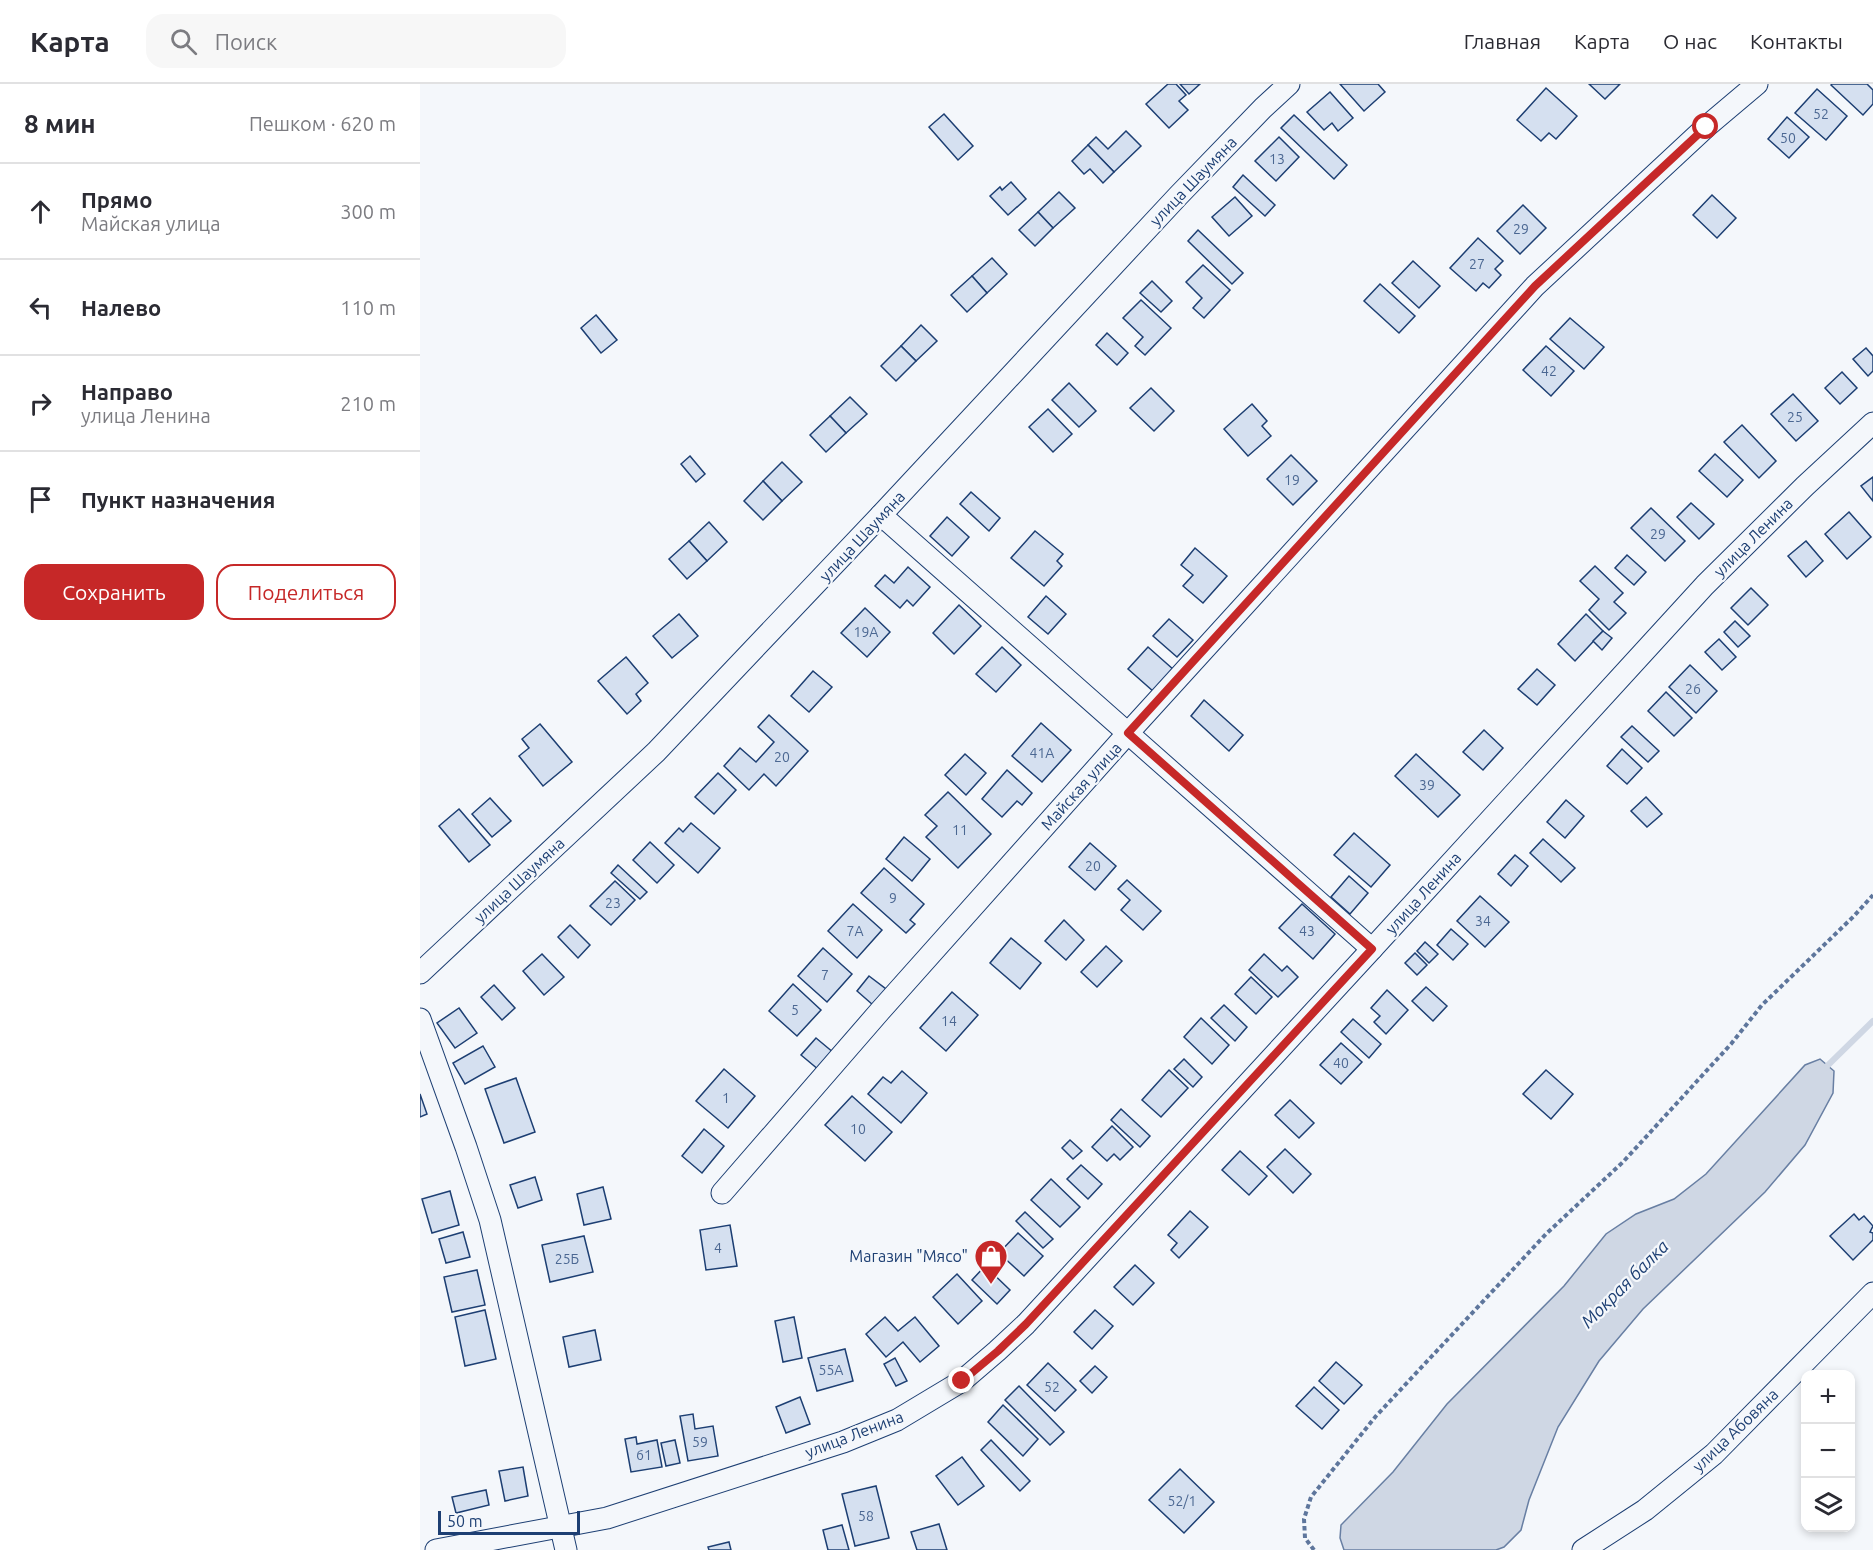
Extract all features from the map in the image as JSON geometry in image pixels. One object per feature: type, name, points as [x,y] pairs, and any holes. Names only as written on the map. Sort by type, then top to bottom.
[{"type":"street","name":"улица Шаумяна","points":[[420,973],[656,752],[882,515],[1170,204],[1289,84]]},
{"type":"street","name":"Майская улица","points":[[722,1193],[880,1011],[1128,733],[1535,286],[1706,127],[1756,84]]},
{"type":"street","name":"улица Ленина","points":[[436,1550],[607,1518],[843,1442],[897,1420],[962,1381],[1026,1324],[1705,585],[1805,486],[1873,423]]},
{"type":"street","points":[[882,515],[1372,949]]},
{"type":"street","points":[[420,1020],[490,1220],[566,1550]]},
{"type":"street","name":"улица Абовяна","points":[[1583,1550],[1645,1510],[1714,1454],[1873,1293]]},
{"type":"path","points":[[1314,1550],[1305,1538],[1304,1519],[1311,1497],[1376,1416],[1546,1234],[1623,1162],[1731,1044],[1762,1005],[1873,895]]},
{"type":"water","points":[[1820,1059],[1834,1071],[1833,1093],[1805,1145],[1765,1192],[1643,1309],[1599,1361],[1558,1427],[1529,1500],[1521,1530],[1504,1547],[1496,1550],[1344,1550],[1340,1538],[1341,1525],[1393,1472],[1447,1404],[1564,1286],[1606,1234],[1636,1214],[1674,1199],[1706,1174],[1805,1065]]},
{"type":"building","points":[[1168,84],[1176,84],[1186,95],[1179,101],[1188,110],[1169,128],[1146,104]]},
{"type":"building","points":[[1180,84],[1200,84],[1189,94]]},
{"type":"building","points":[[1340,84],[1378,84],[1385,92],[1364,111]]},
{"type":"building","points":[[1589,84],[1620,84],[1605,99]]},
{"type":"building","points":[[1832,84],[1867,84],[1873,90],[1873,104],[1863,115]]},
{"type":"building","points":[[1546,88],[1577,116],[1556,139],[1549,133],[1541,141],[1517,120]]},
{"type":"building","points":[[1817,89],[1847,116],[1826,140],[1795,113]]},
{"type":"building","points":[[1330,92],[1353,118],[1338,131],[1332,123],[1324,130],[1307,112]]},
{"type":"building","points":[[944,114],[973,146],[958,160],[929,127]]},
{"type":"building","points":[[1294,115],[1347,165],[1334,179],[1281,128]]},
{"type":"building","points":[[1787,117],[1809,137],[1789,158],[1768,139]]},
{"type":"building","points":[[1126,131],[1141,146],[1114,172],[1088,145],[1096,137],[1108,149]]},
{"type":"building","points":[[1279,137],[1299,157],[1276,181],[1255,161]]},
{"type":"building","points":[[1088,145],[1114,172],[1103,183],[1090,169],[1084,174],[1072,161]]},
{"type":"building","points":[[1243,175],[1275,205],[1265,216],[1233,187]]},
{"type":"building","points":[[1011,182],[1026,199],[1008,215],[990,196],[1000,187],[1002,190]]},
{"type":"building","points":[[1059,192],[1075,208],[1053,228],[1038,212]]},
{"type":"building","points":[[1712,195],[1736,218],[1717,238],[1693,215]]},
{"type":"building","points":[[1235,197],[1252,216],[1229,236],[1212,217]]},
{"type":"building","points":[[1523,205],[1546,228],[1520,254],[1497,231]]},
{"type":"building","points":[[1038,212],[1053,228],[1035,246],[1019,230]]},
{"type":"building","points":[[1198,230],[1243,273],[1232,284],[1188,241]]},
{"type":"building","points":[[1478,238],[1503,261],[1495,269],[1501,275],[1489,288],[1483,283],[1476,291],[1450,268]]},
{"type":"building","points":[[992,258],[1007,274],[987,293],[972,276]]},
{"type":"building","points":[[1413,261],[1440,286],[1419,308],[1392,283]]},
{"type":"building","points":[[1203,265],[1230,290],[1204,318],[1193,308],[1202,298],[1186,282]]},
{"type":"building","points":[[972,276],[987,293],[967,312],[951,295]]},
{"type":"building","points":[[1152,281],[1172,301],[1161,312],[1140,293]]},
{"type":"building","points":[[1380,284],[1415,316],[1399,333],[1364,301]]},
{"type":"building","points":[[1141,300],[1171,328],[1145,355],[1135,346],[1143,337],[1123,318]]},
{"type":"building","points":[[596,315],[617,340],[601,353],[581,328]]},
{"type":"building","points":[[1570,318],[1604,347],[1584,369],[1550,339]]},
{"type":"building","points":[[921,325],[937,341],[916,361],[901,346]]},
{"type":"building","points":[[1107,333],[1128,353],[1117,365],[1096,345]]},
{"type":"building","points":[[901,346],[916,361],[896,381],[881,366]]},
{"type":"building","points":[[1546,346],[1574,371],[1551,396],[1523,370]]},
{"type":"building","points":[[1866,348],[1873,356],[1873,371],[1868,376],[1853,359]]},
{"type":"building","points":[[1842,372],[1857,388],[1840,404],[1825,388]]},
{"type":"building","points":[[1069,383],[1096,411],[1079,427],[1052,400]]},
{"type":"building","points":[[1151,388],[1174,411],[1154,431],[1130,408]]},
{"type":"building","points":[[1793,394],[1818,421],[1796,441],[1771,414]]},
{"type":"building","points":[[850,397],[867,414],[846,433],[830,416]]},
{"type":"building","points":[[1252,404],[1267,421],[1262,426],[1271,436],[1248,456],[1224,429]]},
{"type":"building","points":[[1048,409],[1072,434],[1053,452],[1029,427]]},
{"type":"building","points":[[830,416],[846,433],[826,452],[810,435]]},
{"type":"building","points":[[1742,425],[1776,461],[1759,478],[1724,442]]},
{"type":"building","points":[[1715,454],[1743,480],[1727,497],[1699,471]]},
{"type":"building","points":[[1291,455],[1317,481],[1293,505],[1267,479]]},
{"type":"building","points":[[690,456],[705,474],[696,482],[681,464]]},
{"type":"building","points":[[782,462],[802,482],[782,501],[763,481]]},
{"type":"building","points":[[1873,477],[1873,501],[1861,486]]},
{"type":"building","points":[[763,481],[782,501],[763,520],[744,501]]},
{"type":"building","points":[[971,492],[1000,518],[989,531],[960,504]]},
{"type":"building","points":[[1691,503],[1714,524],[1699,539],[1677,517]]},
{"type":"building","points":[[1651,508],[1685,541],[1665,561],[1631,528]]},
{"type":"building","points":[[1849,512],[1871,537],[1847,559],[1825,534]]},
{"type":"building","points":[[947,517],[969,537],[952,556],[930,536]]},
{"type":"building","points":[[709,522],[727,542],[707,561],[689,541]]},
{"type":"building","points":[[1035,531],[1063,554],[1057,561],[1062,566],[1044,586],[1011,558]]},
{"type":"building","points":[[689,541],[707,561],[687,579],[669,559]]},
{"type":"building","points":[[1806,541],[1823,561],[1806,577],[1788,556]]},
{"type":"building","points":[[1195,548],[1227,576],[1203,603],[1183,586],[1193,575],[1181,565]]},
{"type":"building","points":[[1627,555],[1646,572],[1634,585],[1615,568]]},
{"type":"building","points":[[1595,566],[1623,593],[1614,602],[1626,613],[1609,630],[1589,610],[1599,599],[1580,581]]},
{"type":"building","points":[[908,567],[930,587],[913,606],[907,600],[900,608],[875,586],[885,575],[894,583]]},
{"type":"building","points":[[1751,588],[1768,605],[1748,625],[1731,608]]},
{"type":"building","points":[[1046,596],[1066,614],[1048,634],[1028,617]]},
{"type":"building","points":[[959,605],[981,626],[954,654],[933,633]]},
{"type":"building","points":[[865,608],[890,632],[867,657],[841,633]]},
{"type":"building","points":[[679,614],[698,636],[672,658],[653,636]]},
{"type":"building","points":[[1586,614],[1603,631],[1575,661],[1558,644]]},
{"type":"building","points":[[1169,619],[1193,640],[1177,657],[1153,636]]},
{"type":"building","points":[[1735,621],[1750,636],[1738,647],[1724,632]]},
{"type":"building","points":[[1603,631],[1612,638],[1602,650],[1593,641]]},
{"type":"building","points":[[1719,639],[1736,657],[1722,670],[1705,652]]},
{"type":"building","points":[[1002,647],[1021,665],[996,692],[976,674]]},
{"type":"building","points":[[1148,647],[1174,670],[1154,692],[1128,669]]},
{"type":"building","points":[[626,657],[648,683],[636,694],[641,701],[627,714],[598,681]]},
{"type":"building","points":[[1690,665],[1717,691],[1696,713],[1669,687]]},
{"type":"building","points":[[1537,669],[1555,685],[1537,705],[1518,689]]},
{"type":"building","points":[[813,671],[832,687],[809,712],[791,696]]},
{"type":"building","points":[[1666,692],[1692,718],[1674,736],[1648,711]]},
{"type":"building","points":[[1204,700],[1243,735],[1229,751],[1191,716]]},
{"type":"building","points":[[769,715],[808,751],[776,786],[764,774],[749,790],[724,766],[740,748],[756,762],[774,742],[758,727]]},
{"type":"building","points":[[1041,723],[1071,750],[1042,782],[1012,756]]},
{"type":"building","points":[[540,724],[572,762],[543,786],[519,756],[529,748],[522,739]]},
{"type":"building","points":[[1632,726],[1659,751],[1648,762],[1621,737]]},
{"type":"building","points":[[1484,730],[1503,748],[1483,770],[1463,752]]},
{"type":"building","points":[[1622,749],[1642,768],[1627,784],[1607,766]]},
{"type":"building","points":[[965,754],[986,773],[966,795],[945,775]]},
{"type":"building","points":[[1416,754],[1460,795],[1438,817],[1395,776]]},
{"type":"building","points":[[1007,770],[1032,793],[1022,805],[1017,801],[1002,817],[982,799]]},
{"type":"building","points":[[718,773],[736,790],[714,814],[695,797]]},
{"type":"building","points":[[948,792],[991,834],[958,868],[926,837],[937,826],[925,815]]},
{"type":"building","points":[[1646,797],[1662,814],[1647,827],[1631,811]]},
{"type":"building","points":[[490,798],[511,821],[492,837],[472,814]]},
{"type":"building","points":[[1566,800],[1584,816],[1565,838],[1547,822]]},
{"type":"building","points":[[459,809],[490,845],[469,862],[439,826]]},
{"type":"building","points":[[691,823],[720,848],[698,873],[665,843],[679,828],[683,832]]},
{"type":"building","points":[[1354,833],[1390,865],[1371,887],[1334,855]]},
{"type":"building","points":[[904,837],[930,859],[912,881],[886,859]]},
{"type":"building","points":[[1543,839],[1575,868],[1561,882],[1530,853]]},
{"type":"building","points":[[650,842],[674,865],[657,883],[633,860]]},
{"type":"building","points":[[1090,843],[1116,866],[1095,890],[1069,867]]},
{"type":"building","points":[[1515,855],[1528,866],[1511,886],[1498,874]]},
{"type":"building","points":[[618,865],[647,892],[640,899],[611,873]]},
{"type":"building","points":[[884,868],[924,904],[910,920],[915,924],[906,933],[861,893]]},
{"type":"building","points":[[1349,876],[1368,893],[1350,914],[1331,897]]},
{"type":"building","points":[[1127,880],[1161,911],[1143,930],[1121,910],[1130,900],[1118,889]]},
{"type":"building","points":[[615,881],[635,900],[611,925],[590,906]]},
{"type":"building","points":[[1480,896],[1509,922],[1485,947],[1457,921]]},
{"type":"building","points":[[853,904],[882,930],[857,958],[828,931]]},
{"type":"building","points":[[1302,904],[1335,934],[1313,959],[1279,928]]},
{"type":"building","points":[[1064,920],[1084,940],[1066,960],[1045,941]]},
{"type":"building","points":[[570,925],[590,945],[578,958],[558,937]]},
{"type":"building","points":[[1451,929],[1468,944],[1453,960],[1437,945]]},
{"type":"building","points":[[1011,938],[1041,963],[1020,989],[990,963]]},
{"type":"building","points":[[1425,942],[1438,954],[1429,963],[1417,951]]},
{"type":"building","points":[[1106,946],[1122,961],[1097,987],[1081,972]]},
{"type":"building","points":[[823,948],[852,974],[827,1002],[798,976]]},
{"type":"building","points":[[1415,953],[1427,965],[1417,975],[1405,963]]},
{"type":"building","points":[[542,954],[564,977],[544,995],[523,971]]},
{"type":"building","points":[[1264,954],[1282,971],[1287,966],[1298,977],[1278,997],[1249,970]]},
{"type":"building","points":[[869,976],[886,989],[873,1005],[857,991]]},
{"type":"building","points":[[1251,977],[1272,997],[1256,1014],[1235,994]]},
{"type":"building","points":[[793,984],[821,1010],[797,1036],[769,1011]]},
{"type":"building","points":[[494,985],[515,1008],[502,1020],[481,997]]},
{"type":"building","points":[[1426,987],[1447,1006],[1433,1021],[1412,1001]]},
{"type":"building","points":[[1387,990],[1408,1010],[1386,1034],[1374,1022],[1380,1016],[1371,1008]]},
{"type":"building","points":[[952,992],[978,1015],[946,1051],[920,1028]]},
{"type":"building","points":[[1224,1005],[1247,1027],[1235,1041],[1211,1018]]},
{"type":"building","points":[[459,1008],[477,1033],[455,1048],[437,1023]]},
{"type":"building","points":[[1201,1018],[1229,1045],[1212,1064],[1184,1037]]},
{"type":"building","points":[[1353,1019],[1381,1044],[1369,1058],[1341,1032]]},
{"type":"building","points":[[816,1038],[834,1053],[819,1070],[801,1055]]},
{"type":"building","points":[[1341,1043],[1362,1062],[1341,1084],[1320,1065]]},
{"type":"building","points":[[483,1046],[495,1067],[465,1084],[453,1063]]},
{"type":"building","points":[[1184,1059],[1202,1077],[1193,1087],[1174,1069]]},
{"type":"building","points":[[724,1069],[755,1096],[728,1128],[696,1101]]},
{"type":"building","points":[[1169,1070],[1188,1088],[1161,1117],[1142,1100]]},
{"type":"building","points":[[1546,1070],[1573,1094],[1551,1119],[1523,1094]]},
{"type":"building","points":[[902,1071],[927,1093],[901,1123],[868,1094],[883,1077],[891,1083]]},
{"type":"building","points":[[516,1078],[535,1132],[504,1143],[485,1089]]},
{"type":"building","points":[[420,1094],[427,1114],[420,1117]]},
{"type":"building","points":[[852,1096],[892,1132],[865,1161],[825,1125]]},
{"type":"building","points":[[1290,1100],[1314,1123],[1299,1138],[1275,1115]]},
{"type":"building","points":[[1121,1109],[1150,1136],[1140,1147],[1111,1120]]},
{"type":"building","points":[[1112,1126],[1133,1147],[1120,1160],[1114,1154],[1107,1161],[1092,1147]]},
{"type":"building","points":[[704,1129],[724,1146],[702,1173],[682,1156]]},
{"type":"building","points":[[1070,1140],[1082,1151],[1073,1159],[1062,1148]]},
{"type":"building","points":[[1285,1149],[1311,1174],[1293,1193],[1267,1167]]},
{"type":"building","points":[[1240,1151],[1267,1176],[1249,1195],[1222,1170]]},
{"type":"building","points":[[1081,1165],[1102,1184],[1088,1199],[1067,1179]]},
{"type":"building","points":[[535,1177],[542,1200],[518,1208],[510,1185]]},
{"type":"building","points":[[1051,1179],[1080,1207],[1060,1227],[1031,1200]]},
{"type":"building","points":[[603,1187],[611,1219],[584,1225],[577,1194]]},
{"type":"building","points":[[450,1191],[459,1225],[432,1233],[422,1199]]},
{"type":"building","points":[[1190,1211],[1208,1227],[1179,1258],[1171,1250],[1177,1243],[1168,1235]]},
{"type":"building","points":[[1025,1212],[1053,1239],[1043,1248],[1016,1221]]},
{"type":"building","points":[[1854,1214],[1859,1220],[1864,1216],[1873,1226],[1870,1232],[1873,1233],[1873,1240],[1853,1260],[1830,1236]]},
{"type":"building","points":[[730,1225],[737,1266],[706,1270],[700,1230]]},
{"type":"building","points":[[463,1232],[470,1257],[446,1263],[439,1239]]},
{"type":"building","points":[[1018,1233],[1043,1256],[1024,1276],[999,1253]]},
{"type":"building","points":[[584,1236],[593,1272],[550,1282],[542,1245]]},
{"type":"building","points":[[1135,1265],[1154,1283],[1133,1305],[1114,1287]]},
{"type":"building","name":"Магазин \"Мясо\"","points":[[985,1266],[1010,1290],[997,1304],[972,1280]]},
{"type":"building","points":[[477,1270],[485,1305],[452,1312],[444,1277]]},
{"type":"building","points":[[957,1274],[982,1301],[958,1324],[933,1297]]},
{"type":"building","points":[[485,1310],[496,1359],[465,1366],[455,1317]]},
{"type":"building","points":[[1095,1310],[1113,1326],[1092,1349],[1074,1332]]},
{"type":"building","points":[[794,1317],[802,1358],[783,1362],[775,1321]]},
{"type":"building","points":[[885,1317],[898,1331],[915,1317],[939,1346],[920,1362],[903,1342],[886,1357],[866,1334]]},
{"type":"building","points":[[595,1330],[601,1360],[569,1367],[563,1337]]},
{"type":"building","points":[[845,1349],[853,1381],[817,1391],[808,1358]]},
{"type":"building","points":[[895,1358],[907,1381],[896,1386],[884,1364]]},
{"type":"building","points":[[1336,1362],[1362,1385],[1344,1404],[1319,1381]]},
{"type":"building","points":[[1048,1363],[1076,1390],[1055,1411],[1027,1385]]},
{"type":"building","points":[[1095,1366],[1107,1377],[1092,1393],[1080,1381]]},
{"type":"building","points":[[1019,1386],[1064,1432],[1050,1445],[1005,1400]]},
{"type":"building","points":[[1314,1387],[1339,1410],[1322,1429],[1296,1406]]},
{"type":"building","points":[[800,1397],[810,1424],[786,1433],[776,1407]]},
{"type":"building","points":[[1003,1405],[1038,1439],[1023,1456],[988,1422]]},
{"type":"building","points":[[693,1414],[695,1429],[713,1426],[718,1456],[688,1461],[680,1416]]},
{"type":"building","points":[[636,1437],[637,1444],[657,1440],[662,1467],[631,1472],[625,1439]]},
{"type":"building","points":[[675,1440],[680,1463],[666,1466],[661,1443]]},
{"type":"building","points":[[991,1440],[1030,1481],[1020,1491],[981,1450]]},
{"type":"building","points":[[962,1457],[984,1486],[958,1505],[936,1476]]},
{"type":"building","points":[[523,1467],[528,1496],[505,1501],[499,1471]]},
{"type":"building","points":[[1180,1469],[1214,1502],[1184,1533],[1149,1500]]},
{"type":"building","points":[[876,1486],[889,1538],[855,1546],[842,1494]]},
{"type":"building","points":[[486,1490],[489,1505],[456,1513],[452,1497]]},
{"type":"building","points":[[939,1524],[947,1550],[917,1550],[911,1532]]},
{"type":"building","points":[[842,1525],[849,1550],[828,1550],[823,1530]]},
{"type":"building","points":[[729,1542],[731,1550],[709,1550],[708,1547]]},
{"type":"waterway","name":"Мокрая балка","points":[[1822,1071],[1873,1021]]},
{"type":"place","name":"Магазин \"Мясо\"","points":[[991,1285]]},
{"type":"route","points":[[962,1381],[1026,1324],[1372,949],[1128,733],[1535,286],[1706,127]]}]
